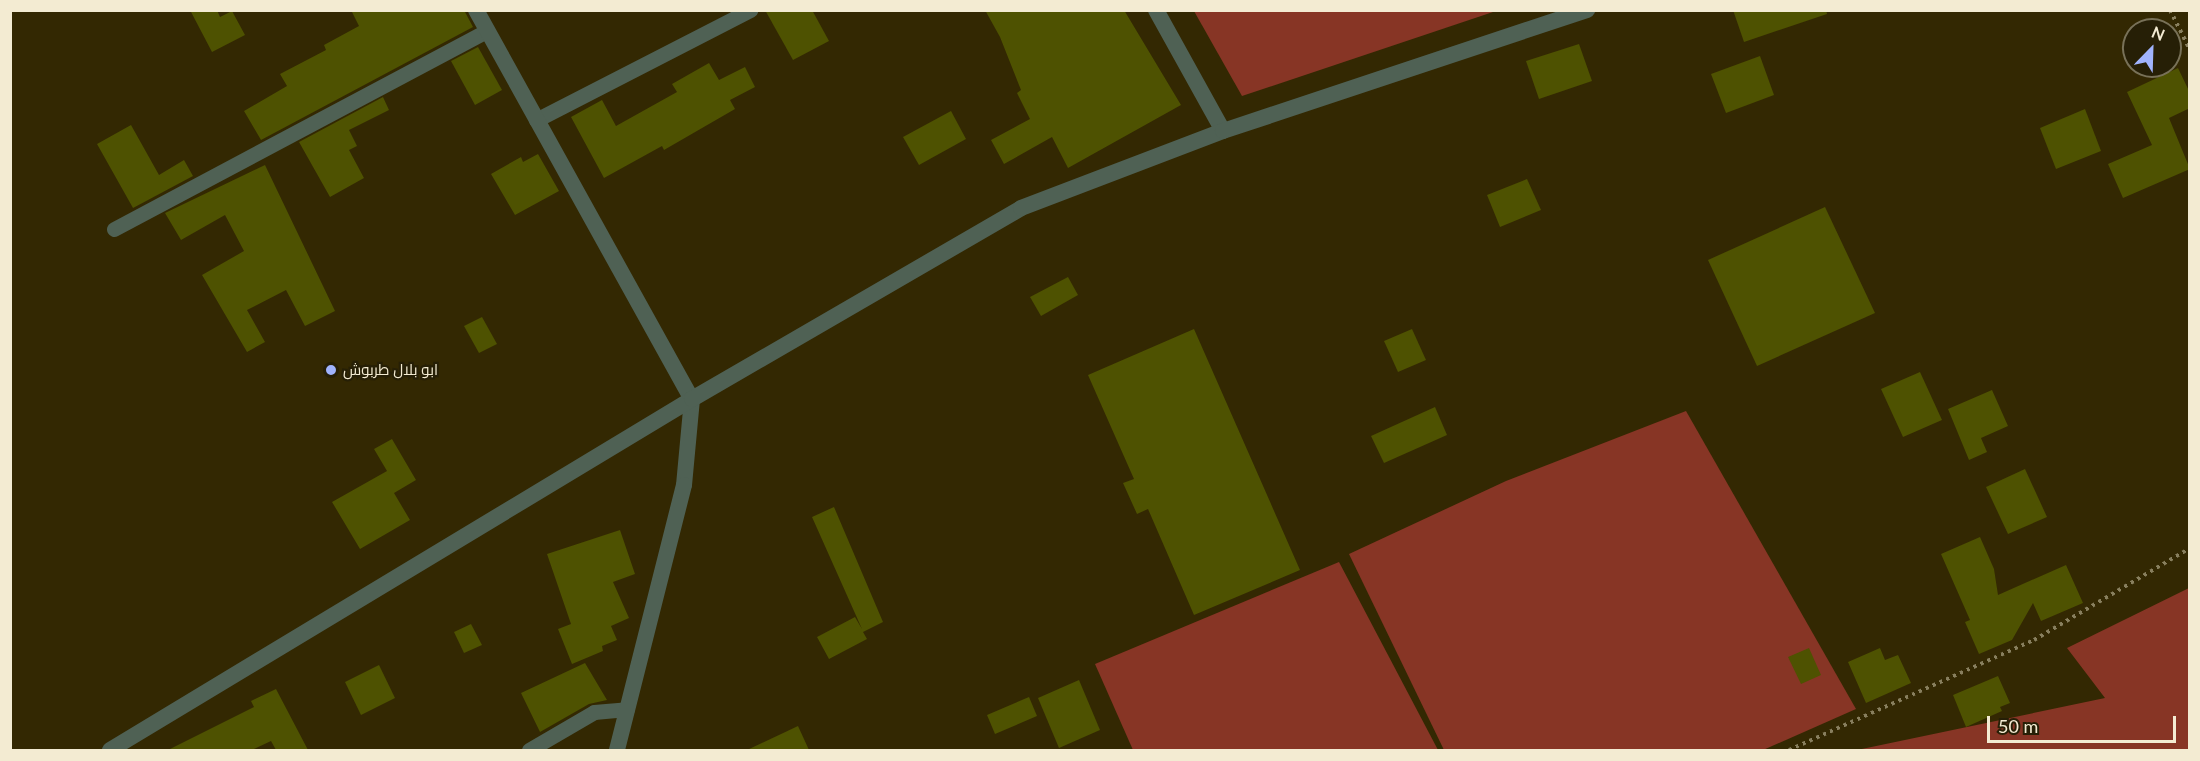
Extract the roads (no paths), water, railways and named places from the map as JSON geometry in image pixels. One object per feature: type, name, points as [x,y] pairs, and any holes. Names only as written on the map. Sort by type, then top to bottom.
[{"type":"street","points":[[476,10],[692,399],[684,484],[616,750]]},
{"type":"street","points":[[1156,10],[1223,131]]},
{"type":"street","points":[[110,750],[692,399],[1021,208],[1223,131],[1587,10]]},
{"type":"lane","points":[[536,120],[750,10]]},
{"type":"lane","points":[[114,229],[487,31]]},
{"type":"lane","points":[[529,750],[594,712],[627,709]]},
{"type":"place","name":"ابو بلال طربوش","points":[[331,370]]}]
